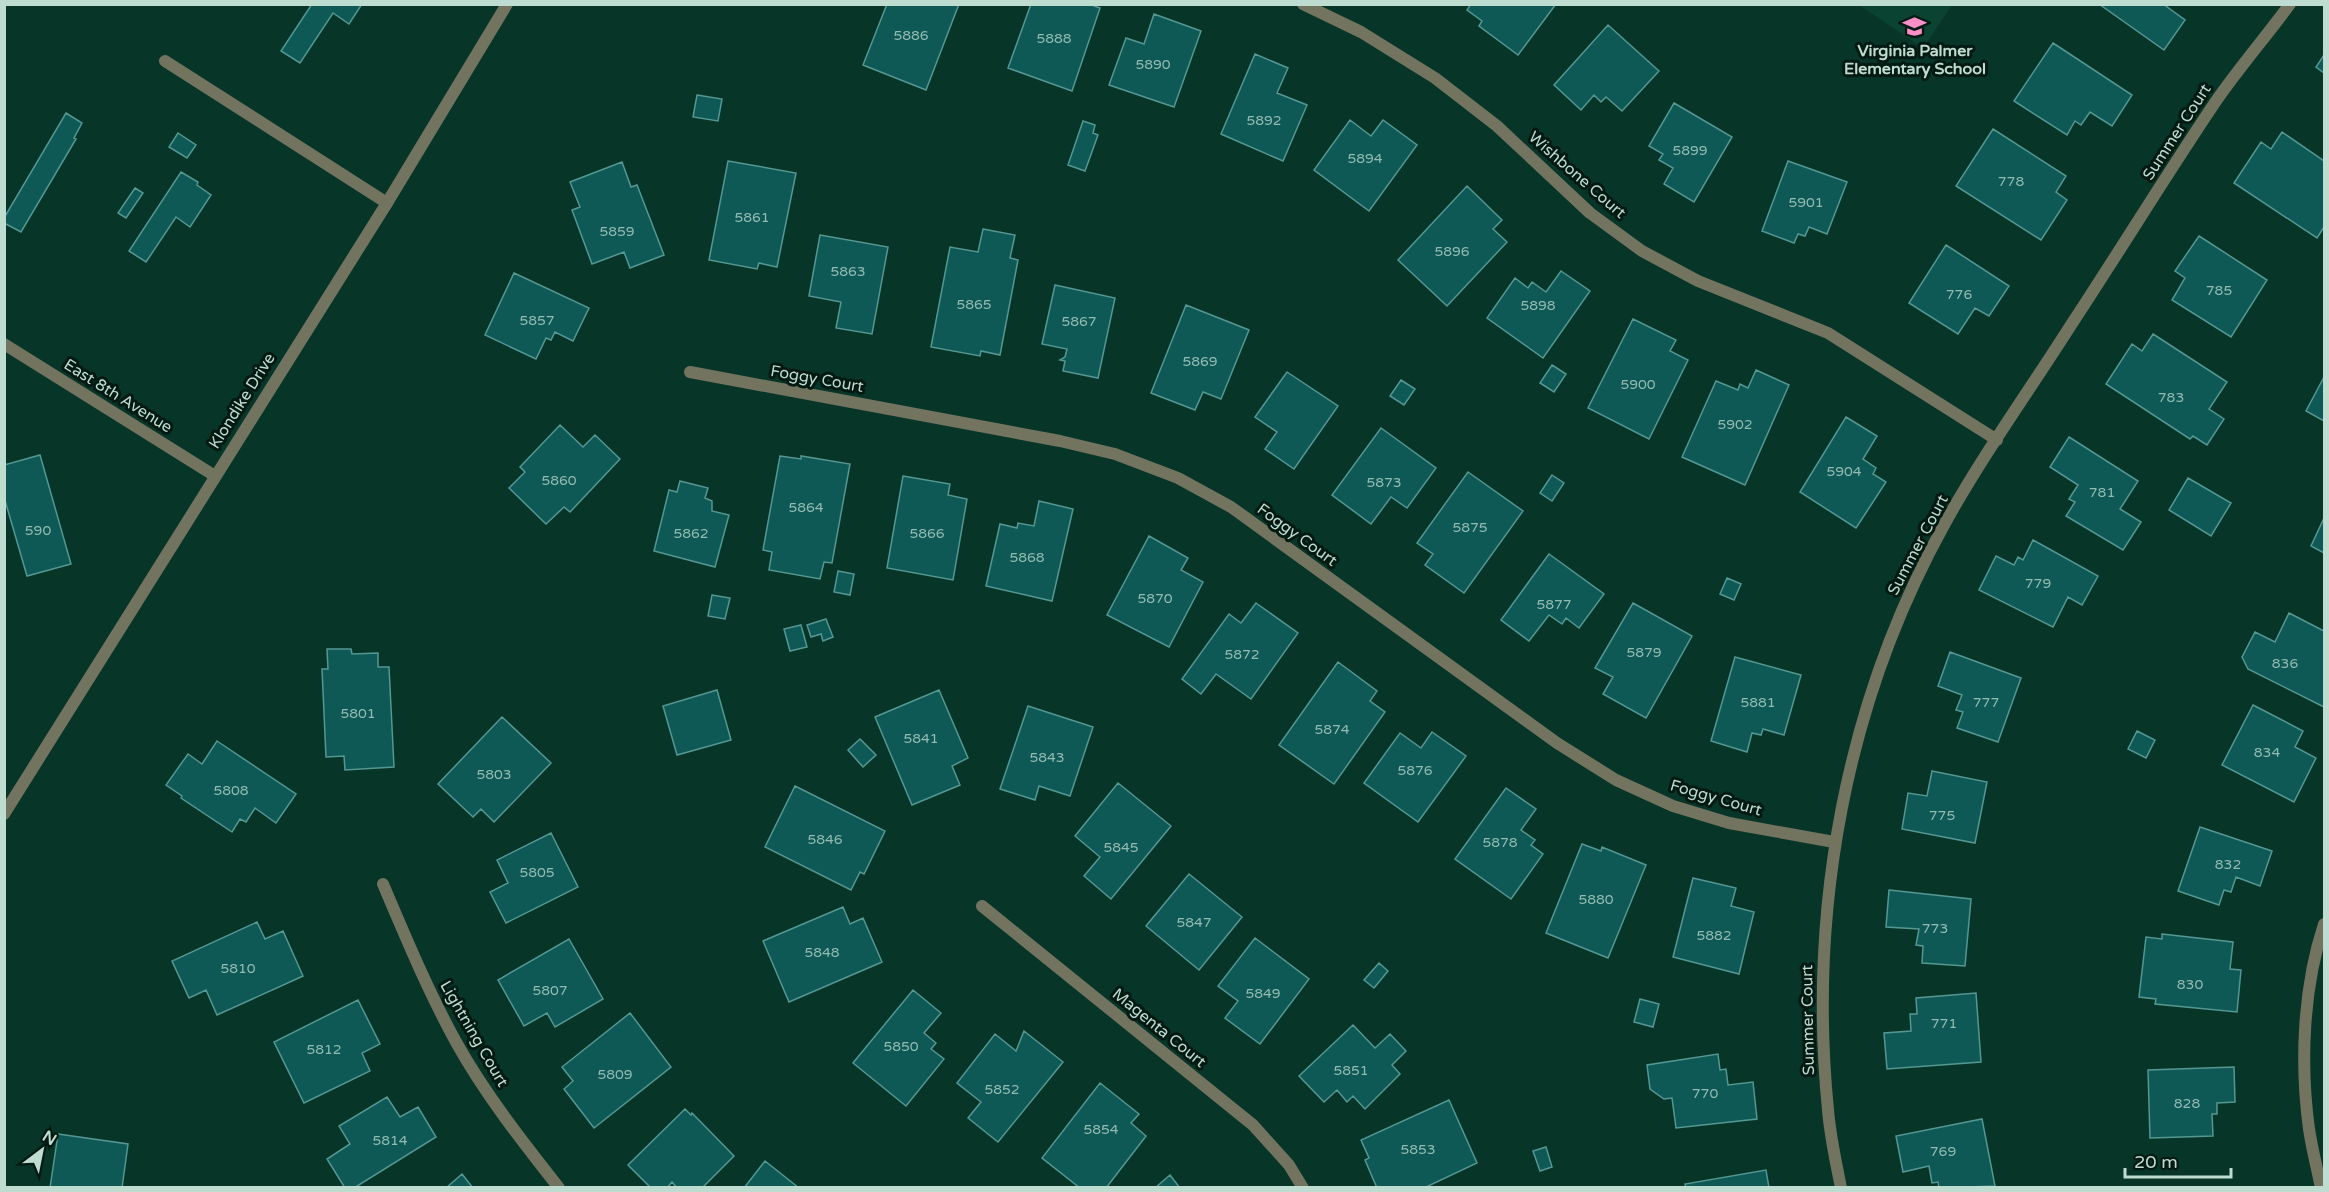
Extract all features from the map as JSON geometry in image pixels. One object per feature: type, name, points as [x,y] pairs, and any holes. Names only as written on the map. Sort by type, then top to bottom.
[{"type":"street","name":"Klondike Drive","points":[[4,814],[387,203],[507,4]]},
{"type":"street","name":"Wishbone Court","points":[[1303,4],[1361,32],[1435,78],[1497,126],[1590,213],[1642,251],[1698,281],[1828,333],[1997,440]]},
{"type":"street","name":"Summer Court","points":[[1841,1188],[1828,1112],[1822,1019],[1824,936],[1834,842],[1845,786],[1870,698],[1902,611],[1944,525],[1997,440],[2216,102],[2290,4]]},
{"type":"street","points":[[165,61],[387,203]]},
{"type":"street","name":"East 8th Avenue","points":[[4,344],[214,476]]},
{"type":"street","name":"Foggy Court","points":[[690,372],[1060,441],[1115,454],[1178,478],[1231,507],[1557,743],[1616,780],[1673,806],[1729,823],[1834,842]]},
{"type":"street","name":"Lightning Court","points":[[383,884],[422,976],[457,1044],[511,1127],[559,1188]]},
{"type":"street","name":"Magenta Court","points":[[982,906],[1253,1125],[1289,1165],[1303,1188]]},
{"type":"street","points":[[2321,1188],[2309,1129],[2304,1064],[2309,992],[2325,924]]},
{"type":"shaded area","name":"Virginia Palmer Elementary School","points":[[1952,4],[1923,48],[1859,5]]},
{"type":"building","points":[[312,4],[362,4],[349,24],[333,13],[300,63],[281,51]]},
{"type":"building","points":[[887,4],[959,4],[926,90],[863,65]]},
{"type":"building","points":[[1031,4],[1089,4],[1100,8],[1072,91],[1008,68]]},
{"type":"building","points":[[1471,4],[1556,4],[1518,55],[1479,26],[1482,21],[1467,10]]},
{"type":"building","points":[[2099,4],[2163,4],[2185,20],[2164,50]]},
{"type":"building","points":[[1154,14],[1201,31],[1174,107],[1109,85],[1126,38],[1144,44]]},
{"type":"building","points":[[1608,25],[1659,71],[1622,111],[1606,97],[1601,102],[1594,95],[1581,110],[1554,85]]},
{"type":"building","points":[[2053,43],[2132,95],[2112,126],[2090,112],[2081,125],[2075,121],[2067,135],[2014,101]]},
{"type":"building","points":[[1255,54],[1288,68],[1277,93],[1307,105],[1283,161],[1221,134]]},
{"type":"building","points":[[2324,55],[2324,73],[2316,67]]},
{"type":"building","points":[[697,95],[722,99],[718,121],[693,117]]},
{"type":"building","points":[[1674,103],[1732,137],[1694,202],[1664,184],[1673,168],[1659,160],[1663,154],[1649,146]]},
{"type":"building","points":[[66,113],[82,123],[74,138],[76,139],[21,232],[4,223],[4,218]]},
{"type":"building","points":[[1350,120],[1371,136],[1383,120],[1417,145],[1369,211],[1314,170]]},
{"type":"building","points":[[1083,121],[1095,125],[1093,133],[1098,135],[1085,171],[1068,165]]},
{"type":"building","points":[[1993,129],[2066,176],[2056,192],[2067,200],[2041,240],[1956,186]]},
{"type":"building","points":[[2282,132],[2324,161],[2324,227],[2317,238],[2234,183],[2261,142],[2271,149]]},
{"type":"building","points":[[178,133],[196,145],[187,158],[169,147]]},
{"type":"building","points":[[728,161],[796,173],[777,267],[759,263],[757,269],[709,260]]},
{"type":"building","points":[[1788,161],[1847,182],[1827,234],[1809,227],[1805,236],[1798,234],[1794,243],[1762,231]]},
{"type":"building","points":[[622,162],[631,187],[637,185],[664,255],[630,268],[624,252],[592,264],[572,210],[580,207],[570,182]]},
{"type":"building","points":[[181,172],[198,182],[197,185],[211,195],[190,227],[176,217],[146,262],[129,251]]},
{"type":"building","points":[[1467,186],[1502,220],[1493,229],[1507,242],[1447,306],[1398,260]]},
{"type":"building","points":[[135,188],[143,193],[126,218],[118,213]]},
{"type":"building","points":[[983,229],[1015,235],[1010,258],[1018,260],[1000,355],[981,351],[980,356],[931,347],[950,247],[978,252]]},
{"type":"building","points":[[820,235],[888,247],[872,334],[836,328],[841,302],[809,296]]},
{"type":"building","points":[[2199,236],[2267,280],[2231,337],[2172,300],[2185,278],[2175,271]]},
{"type":"building","points":[[1946,245],[2009,286],[1989,316],[1975,308],[1958,334],[1909,303]]},
{"type":"building","points":[[1561,271],[1590,291],[1543,358],[1487,318],[1515,278],[1528,288],[1532,282],[1546,292]]},
{"type":"building","points":[[514,273],[589,308],[573,341],[555,332],[551,340],[546,338],[536,359],[485,335]]},
{"type":"building","points":[[1055,285],[1115,298],[1098,378],[1063,371],[1065,361],[1060,360],[1065,357],[1067,349],[1042,344]]},
{"type":"building","points":[[1186,305],[1249,330],[1221,399],[1203,392],[1195,410],[1151,393]]},
{"type":"building","points":[[1633,319],[1676,340],[1670,351],[1688,360],[1649,439],[1588,408]]},
{"type":"building","points":[[2153,334],[2227,382],[2209,409],[2224,419],[2207,445],[2193,436],[2190,439],[2106,384],[2132,344],[2142,351]]},
{"type":"building","points":[[1552,365],[1566,374],[1554,392],[1540,383]]},
{"type":"building","points":[[1756,370],[1789,385],[1745,485],[1682,457],[1716,381],[1738,390],[1740,384],[1748,388]]},
{"type":"building","points":[[1287,372],[1338,406],[1294,469],[1265,449],[1277,432],[1255,417]]},
{"type":"building","points":[[2324,377],[2324,421],[2306,411]]},
{"type":"building","points":[[1401,380],[1415,389],[1404,405],[1390,396]]},
{"type":"building","points":[[1846,417],[1877,436],[1863,459],[1876,468],[1873,474],[1886,482],[1856,528],[1800,492]]},
{"type":"building","points":[[560,425],[583,447],[595,435],[620,459],[570,512],[564,507],[546,524],[509,488],[525,472],[520,467]]},
{"type":"building","points":[[1381,428],[1436,468],[1407,508],[1391,497],[1371,524],[1332,495]]},
{"type":"building","points":[[2069,437],[2138,481],[2120,509],[2141,522],[2123,550],[2066,516],[2075,502],[2069,499],[2078,485],[2050,467]]},
{"type":"building","points":[[40,455],[71,564],[27,576],[4,497],[4,465]]},
{"type":"building","points":[[780,456],[801,459],[801,456],[850,464],[832,563],[824,562],[820,579],[769,570],[772,552],[763,550]]},
{"type":"building","points":[[1468,472],[1523,511],[1464,593],[1425,565],[1433,554],[1417,543]]},
{"type":"building","points":[[1552,475],[1564,483],[1552,501],[1540,493]]},
{"type":"building","points":[[903,476],[950,484],[948,495],[967,499],[953,580],[887,568]]},
{"type":"building","points":[[2188,478],[2231,503],[2211,536],[2169,510]]},
{"type":"building","points":[[680,481],[708,488],[705,498],[712,501],[712,511],[729,515],[715,567],[654,551],[669,490],[677,492]]},
{"type":"building","points":[[1039,501],[1073,509],[1052,601],[986,586],[1000,524],[1017,528],[1018,523],[1034,526]]},
{"type":"building","points":[[2324,518],[2324,553],[2311,546]]},
{"type":"building","points":[[1149,536],[1188,558],[1181,570],[1203,582],[1169,647],[1107,615]]},
{"type":"building","points":[[2033,540],[2098,576],[2082,605],[2068,597],[2053,627],[1979,590],[1996,556],[2014,565],[2018,557],[2023,560]]},
{"type":"building","points":[[1549,554],[1604,594],[1579,628],[1566,618],[1562,624],[1549,615],[1529,641],[1501,620]]},
{"type":"building","points":[[838,571],[854,574],[850,595],[834,592]]},
{"type":"building","points":[[1727,578],[1741,584],[1734,600],[1720,594]]},
{"type":"building","points":[[712,595],[730,598],[725,619],[708,616]]},
{"type":"building","points":[[1256,603],[1298,633],[1251,699],[1216,674],[1201,694],[1182,679],[1229,614],[1241,623]]},
{"type":"building","points":[[1633,603],[1692,636],[1646,718],[1603,694],[1613,677],[1595,668]]},
{"type":"building","points":[[2289,613],[2324,631],[2324,707],[2248,669],[2242,657],[2255,632],[2275,642]]},
{"type":"building","points":[[826,619],[833,637],[823,641],[821,634],[811,637],[807,625]]},
{"type":"building","points":[[801,625],[807,647],[790,651],[784,629]]},
{"type":"building","points":[[327,649],[351,649],[352,654],[378,653],[378,667],[389,667],[394,767],[345,770],[344,756],[326,757],[322,669],[328,669]]},
{"type":"building","points":[[1950,652],[2021,678],[1998,742],[1957,728],[1963,712],[1956,710],[1962,695],[1938,686]]},
{"type":"building","points":[[1735,657],[1801,675],[1784,735],[1763,729],[1761,735],[1752,733],[1747,752],[1711,741]]},
{"type":"building","points":[[1338,662],[1377,691],[1370,701],[1385,712],[1334,784],[1279,745]]},
{"type":"building","points":[[717,690],[731,740],[677,755],[663,706]]},
{"type":"building","points":[[939,690],[968,758],[952,766],[960,785],[912,805],[875,717]]},
{"type":"building","points":[[2253,705],[2303,731],[2295,747],[2316,758],[2294,802],[2222,765]]},
{"type":"building","points":[[1028,706],[1093,727],[1070,796],[1039,786],[1035,800],[1000,789]]},
{"type":"building","points":[[502,717],[551,763],[494,822],[481,809],[473,817],[438,784]]},
{"type":"building","points":[[2137,731],[2155,740],[2146,758],[2128,749]]},
{"type":"building","points":[[1432,732],[1466,756],[1418,822],[1364,783],[1400,733],[1421,748]]},
{"type":"building","points":[[860,739],[876,755],[863,767],[848,750]]},
{"type":"building","points":[[217,741],[296,794],[276,823],[255,808],[246,822],[240,819],[232,832],[181,798],[182,796],[166,785],[188,754],[202,764]]},
{"type":"building","points":[[1932,771],[1987,782],[1975,843],[1902,829],[1908,793],[1927,796]]},
{"type":"building","points":[[1118,783],[1171,826],[1111,899],[1084,876],[1100,857],[1075,836]]},
{"type":"building","points":[[795,786],[885,831],[864,874],[860,872],[851,890],[765,847]]},
{"type":"building","points":[[1506,788],[1536,809],[1521,830],[1535,840],[1531,845],[1543,854],[1511,899],[1455,859]]},
{"type":"building","points":[[2200,827],[2272,851],[2260,886],[2236,877],[2231,892],[2224,890],[2219,905],[2178,891]]},
{"type":"building","points":[[551,833],[578,887],[506,923],[490,892],[508,883],[497,860]]},
{"type":"building","points":[[1582,844],[1601,851],[1602,847],[1646,865],[1608,958],[1546,933]]},
{"type":"building","points":[[1189,874],[1242,917],[1199,970],[1146,926]]},
{"type":"building","points":[[1693,878],[1736,888],[1731,906],[1754,912],[1739,974],[1673,957]]},
{"type":"building","points":[[1889,890],[1971,899],[1965,966],[1922,963],[1923,946],[1916,945],[1919,929],[1886,927]]},
{"type":"building","points":[[843,907],[850,924],[863,918],[882,962],[789,1002],[763,941]]},
{"type":"building","points":[[257,922],[265,939],[283,931],[303,976],[217,1015],[206,990],[189,998],[172,961]]},
{"type":"building","points":[[2162,934],[2233,942],[2230,969],[2241,970],[2237,1012],[2155,1004],[2156,999],[2139,997],[2146,937],[2162,939]]},
{"type":"building","points":[[1255,938],[1309,979],[1260,1044],[1225,1018],[1238,1001],[1218,986]]},
{"type":"building","points":[[569,939],[603,999],[555,1027],[547,1013],[524,1026],[498,980]]},
{"type":"building","points":[[1379,963],[1388,971],[1374,988],[1364,980]]},
{"type":"building","points":[[913,990],[941,1013],[924,1033],[936,1043],[931,1049],[944,1059],[906,1106],[853,1063]]},
{"type":"building","points":[[1976,993],[1981,1062],[1887,1069],[1884,1033],[1911,1031],[1910,1014],[1917,1014],[1916,998]]},
{"type":"building","points":[[1640,999],[1659,1004],[1653,1027],[1634,1022]]},
{"type":"building","points":[[358,1000],[380,1044],[362,1053],[370,1071],[304,1103],[274,1042]]},
{"type":"building","points":[[630,1013],[671,1067],[594,1128],[564,1089],[573,1081],[562,1067]]},
{"type":"building","points":[[1353,1025],[1375,1048],[1390,1034],[1406,1051],[1392,1065],[1400,1074],[1365,1109],[1353,1096],[1347,1102],[1337,1090],[1324,1102],[1299,1076]]},
{"type":"building","points":[[1024,1031],[1063,1062],[998,1142],[968,1118],[981,1102],[957,1083],[995,1034],[1016,1051]]},
{"type":"building","points":[[1718,1054],[1720,1070],[1726,1069],[1728,1085],[1753,1082],[1757,1119],[1676,1128],[1672,1098],[1664,1099],[1650,1089],[1647,1065]]},
{"type":"building","points":[[2234,1067],[2235,1102],[2217,1103],[2217,1114],[2212,1114],[2213,1136],[2150,1138],[2148,1070]]},
{"type":"building","points":[[1100,1083],[1139,1114],[1131,1123],[1146,1136],[1106,1188],[1080,1188],[1042,1158]]},
{"type":"building","points":[[387,1097],[400,1117],[418,1107],[436,1137],[354,1188],[345,1188],[327,1159],[350,1144],[339,1126]]},
{"type":"building","points":[[1449,1100],[1477,1163],[1424,1188],[1377,1188],[1365,1160],[1369,1158],[1361,1140]]},
{"type":"building","points":[[685,1109],[691,1115],[692,1113],[734,1156],[702,1188],[677,1188],[672,1182],[667,1188],[651,1188],[628,1165]]},
{"type":"building","points":[[1982,1119],[1995,1186],[1939,1188],[1938,1182],[1932,1183],[1929,1166],[1903,1172],[1896,1136]]},
{"type":"building","points":[[58,1134],[128,1144],[122,1188],[50,1188]]},
{"type":"building","points":[[1546,1147],[1552,1167],[1540,1171],[1533,1151]]},
{"type":"building","points":[[765,1161],[799,1188],[744,1188]]},
{"type":"building","points":[[1766,1170],[1769,1188],[1686,1188],[1685,1184]]},
{"type":"building","points":[[462,1174],[473,1188],[446,1188]]},
{"type":"building","points":[[1170,1175],[1180,1188],[1155,1188]]},
{"type":"place","name":"Virginia Palmer Elementary School","points":[[1915,26]]}]
